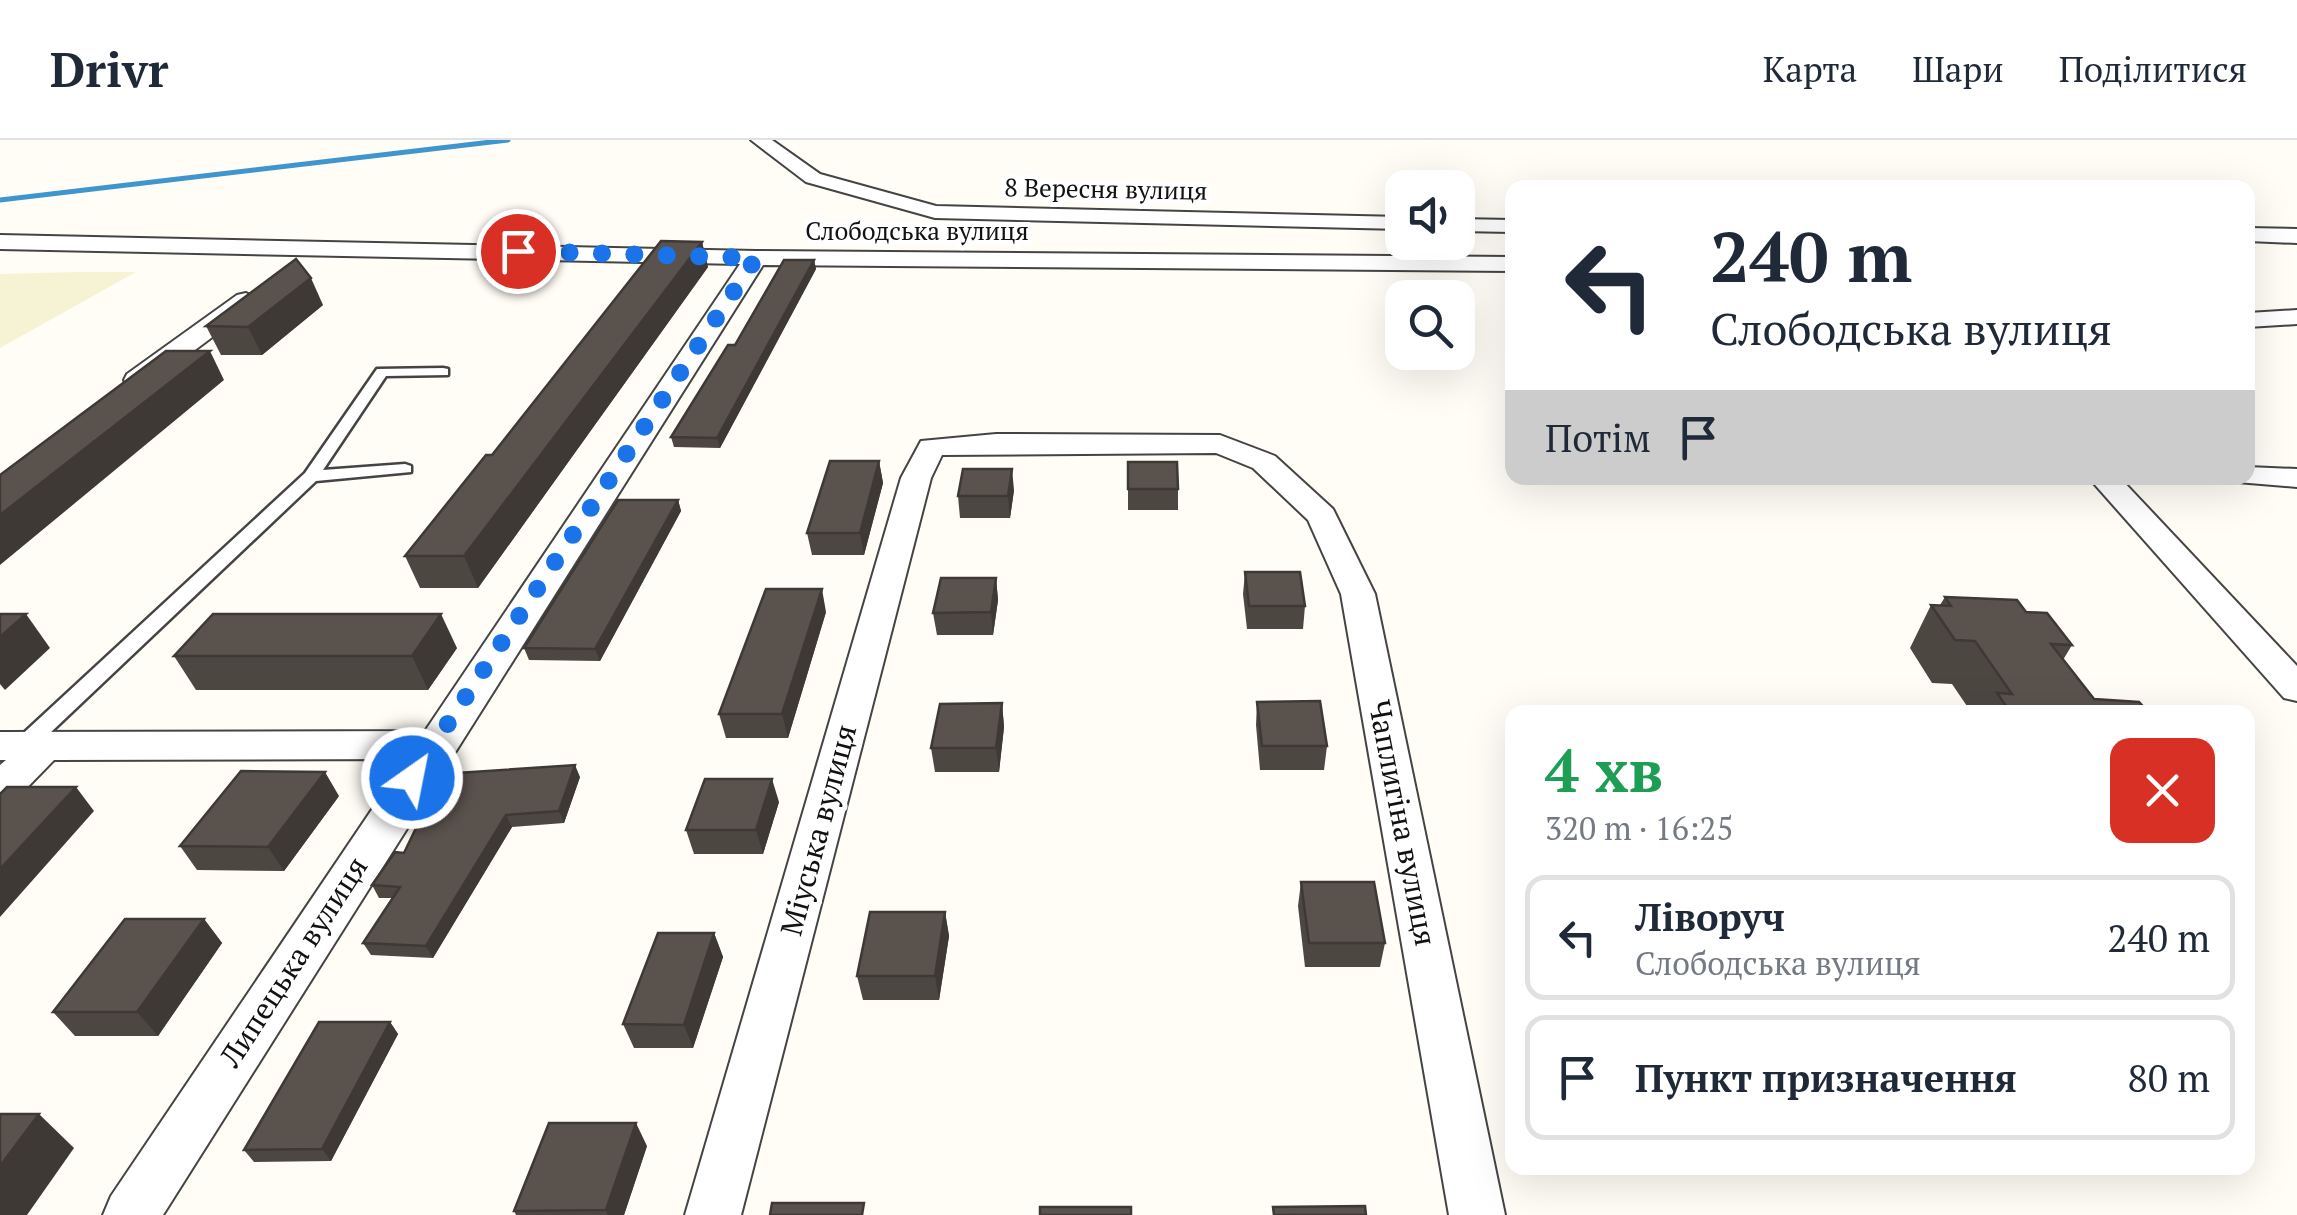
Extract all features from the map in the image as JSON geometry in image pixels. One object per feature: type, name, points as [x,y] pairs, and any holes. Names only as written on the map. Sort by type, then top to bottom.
[{"type":"street","name":"8 Вересня вулиця","points":[[760,140],[812,178],[935,212],[1385,224]]},
{"type":"street","points":[[1475,225],[1505,226]]},
{"type":"street","points":[[2255,235],[2297,236]]},
{"type":"street","name":"Слободська вулиця","points":[[0,242],[756,258],[1505,264]]},
{"type":"street","points":[[112,398],[320,246]]},
{"type":"street","name":"Липецька вулиця","points":[[131,1215],[434,745],[756,258]]},
{"type":"street","points":[[2255,320],[2297,317]]},
{"type":"street","name":"Чаплигіна вулиця","points":[[930,447],[996,443],[1220,444],[1264,462],[1322,516],[1358,594],[1477,1215]]},
{"type":"street","name":"Міуська вулиця","points":[[713,1215],[916,478],[930,447]]},
{"type":"street","points":[[2255,476],[2297,478]]},
{"type":"street","points":[[2110,485],[2297,689]]},
{"type":"street","points":[[0,790],[22,746],[434,745]]},
{"type":"lane","points":[[22,746],[312,476],[382,372],[443,372]]},
{"type":"lane","points":[[312,476],[405,469]]},
{"type":"shaded area","points":[[136,272],[0,348],[0,274]]},
{"type":"building","points":[[661,241],[702,242],[464,556],[405,556],[486,455],[492,455]]},
{"type":"building","points":[[296,259],[311,278],[248,327],[206,326]]},
{"type":"building","points":[[784,260],[814,260],[717,438],[671,437],[728,345],[735,345]]},
{"type":"building","points":[[166,351],[210,351],[0,515],[0,475]]},
{"type":"building","points":[[830,461],[879,461],[860,533],[807,533]]},
{"type":"building","points":[[1128,462],[1177,462],[1178,489],[1128,489]]},
{"type":"building","points":[[963,469],[1012,469],[1008,496],[958,496]]},
{"type":"building","points":[[618,500],[678,500],[595,649],[524,648]]},
{"type":"building","points":[[1245,572],[1300,572],[1305,606],[1249,606]]},
{"type":"building","points":[[941,578],[996,578],[991,612],[933,613]]},
{"type":"building","points":[[766,589],[822,589],[782,714],[719,714]]},
{"type":"building","points":[[1945,597],[2017,600],[2026,612],[2047,613],[2072,645],[2051,644],[2094,699],[2142,705],[2005,705],[1997,693],[2012,694],[1975,641],[1955,640],[1931,605],[1951,606]]},
{"type":"building","points":[[0,614],[26,614],[0,637]]},
{"type":"building","points":[[213,614],[441,614],[412,656],[174,656]]},
{"type":"building","points":[[1320,701],[1327,746],[1262,746],[1257,702]]},
{"type":"building","points":[[1002,703],[996,748],[931,748],[940,704]]},
{"type":"building","points":[[575,765],[559,811],[506,815],[426,946],[363,943],[400,887],[372,885],[395,852],[404,853],[442,774]]},
{"type":"building","points":[[241,771],[325,772],[268,847],[180,846]]},
{"type":"building","points":[[705,779],[772,779],[756,830],[686,830]]},
{"type":"building","points":[[7,787],[76,787],[0,869],[0,794]]},
{"type":"building","points":[[1301,882],[1374,882],[1385,943],[1309,943]]},
{"type":"building","points":[[870,912],[945,912],[935,976],[857,976]]},
{"type":"building","points":[[125,919],[204,919],[137,1012],[53,1012]]},
{"type":"building","points":[[658,933],[714,933],[684,1025],[623,1024]]},
{"type":"building","points":[[319,1022],[390,1022],[322,1149],[244,1150]]},
{"type":"building","points":[[0,1114],[39,1114],[0,1166]]},
{"type":"building","points":[[549,1123],[636,1123],[606,1210],[514,1211]]},
{"type":"building","points":[[772,1203],[864,1203],[862,1215],[770,1215]]},
{"type":"building","points":[[1365,1206],[1366,1215],[1274,1215],[1273,1207]]},
{"type":"building","points":[[1040,1207],[1131,1207],[1131,1215],[1040,1215]]},
{"type":"waterway","points":[[0,200],[508,140]]},
{"type":"route","points":[[412,778],[756,258],[518,251]]}]
